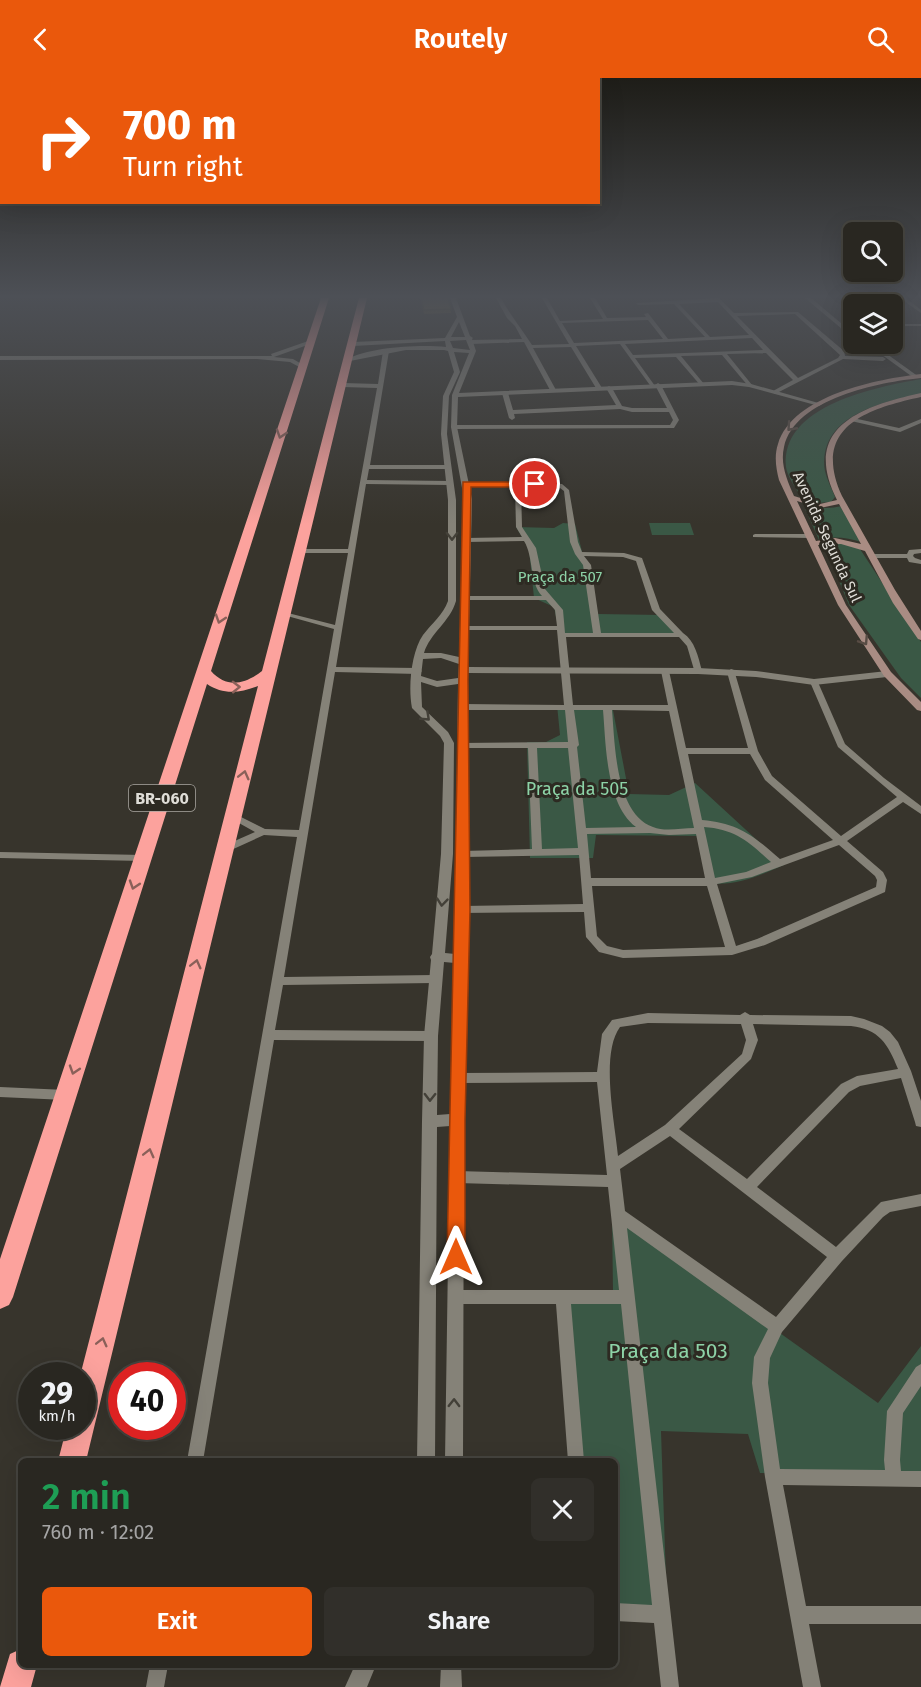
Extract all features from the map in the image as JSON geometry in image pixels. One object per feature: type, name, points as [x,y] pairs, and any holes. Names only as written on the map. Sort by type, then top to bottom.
[{"type":"highway","name":"BR-060","points":[[0,1297],[203,670],[294,373]]},
{"type":"highway","points":[[96,1363],[346,373]]},
{"type":"highway","points":[[203,670],[210,681],[233,688],[250,686],[270,672]]},
{"type":"highway","points":[[73,1458],[77,1440]]},
{"type":"highway","points":[[15,1687],[20,1668]]},
{"type":"main road","name":"Avenida Segunda Sul","points":[[918,376],[866,387],[819,404],[791,426],[781,444],[779,466],[791,497],[842,604],[887,674],[921,708]]},
{"type":"main road","name":"Avenida Segunda Sul","points":[[921,395],[882,405],[853,420],[835,436],[830,448],[829,470],[870,552],[921,637]]},
{"type":"main road","points":[[791,497],[820,506],[843,501]]},
{"type":"main road","points":[[812,540],[848,542],[870,552]]},
{"type":"street","points":[[196,1458],[383,373]]},
{"type":"street","points":[[426,1458],[431,1036],[434,979],[447,854],[448,743],[444,734],[417,708],[419,657],[426,638],[451,607],[452,500],[446,464],[446,396],[457,373]]},
{"type":"street","points":[[454,1458],[457,1120],[463,910],[463,671],[468,499],[454,427],[455,395],[462,373]]},
{"type":"street","points":[[544,373],[553,390]]},
{"type":"street","points":[[589,373],[598,388]]},
{"type":"street","points":[[454,427],[668,427],[676,423],[671,410],[645,373]]},
{"type":"street","points":[[692,373],[701,384]]},
{"type":"street","points":[[739,373],[749,385]]},
{"type":"street","points":[[789,373],[797,381]]},
{"type":"street","points":[[775,392],[812,373]]},
{"type":"street","points":[[900,373],[906,378]]},
{"type":"street","points":[[455,395],[701,384],[749,385],[819,404]]},
{"type":"street","points":[[343,385],[381,386]]},
{"type":"street","points":[[609,388],[620,407]]},
{"type":"street","points":[[505,393],[513,427]]},
{"type":"street","points":[[511,412],[620,407],[632,410],[671,410]]},
{"type":"street","points":[[572,409],[575,428]]},
{"type":"street","points":[[853,420],[900,430],[921,420]]},
{"type":"street","points":[[368,467],[446,464],[460,459]]},
{"type":"street","points":[[364,483],[450,483]]},
{"type":"street","points":[[466,484],[557,485],[566,489],[574,542],[587,565],[597,635]]},
{"type":"street","points":[[518,484],[518,521],[532,548],[538,584],[559,610],[592,937],[603,949],[611,952],[732,951],[761,942],[881,889],[882,880],[879,874],[768,778],[753,751],[731,672]]},
{"type":"street","points":[[452,500],[468,499]]},
{"type":"street","points":[[755,536],[812,540]]},
{"type":"street","points":[[466,540],[527,539]]},
{"type":"street","points":[[301,551],[352,551]]},
{"type":"street","points":[[909,556],[912,552],[921,551]]},
{"type":"street","points":[[870,552],[909,556],[912,560],[921,562]]},
{"type":"street","points":[[579,554],[624,555],[639,560],[656,610],[683,635],[693,648],[698,671]]},
{"type":"street","points":[[465,598],[547,598]]},
{"type":"street","points":[[284,614],[339,628]]},
{"type":"street","points":[[465,628],[597,635],[683,635]]},
{"type":"street","points":[[419,657],[437,654],[450,656],[463,671]]},
{"type":"street","points":[[331,669],[418,674],[436,684],[463,671],[731,672],[814,682],[887,674]]},
{"type":"street","points":[[665,671],[711,882],[732,951]]},
{"type":"street","points":[[814,682],[842,744],[921,811]]},
{"type":"street","points":[[463,707],[672,708]]},
{"type":"street","points":[[607,708],[621,802],[631,817],[649,830]]},
{"type":"street","points":[[463,745],[574,745]]},
{"type":"street","points":[[532,745],[537,853]]},
{"type":"street","points":[[683,751],[753,751]]},
{"type":"street","points":[[587,882],[711,882],[748,875],[840,841],[903,798]]},
{"type":"street","points":[[233,816],[263,832],[304,834]]},
{"type":"street","points":[[582,831],[727,825],[737,829],[779,863]]},
{"type":"street","points":[[225,849],[263,832]]},
{"type":"street","points":[[463,854],[584,851]]},
{"type":"street","points":[[0,855],[143,858]]},
{"type":"street","points":[[463,910],[589,908]]},
{"type":"street","points":[[436,957],[461,959]]},
{"type":"street","points":[[279,981],[434,979]]},
{"type":"street","points":[[669,1687],[603,1077],[608,1034],[616,1023],[648,1017],[745,1017],[865,1023],[879,1029],[893,1045],[921,1122]]},
{"type":"street","points":[[614,1166],[670,1129],[747,1056],[752,1040],[745,1017]]},
{"type":"street","points":[[270,1035],[431,1036]]},
{"type":"street","points":[[748,1186],[845,1088],[857,1081],[904,1073]]},
{"type":"street","points":[[458,1078],[603,1077]]},
{"type":"street","points":[[0,1092],[66,1095]]},
{"type":"street","points":[[429,1120],[457,1120]]},
{"type":"street","points":[[670,1129],[748,1186],[837,1256]]},
{"type":"street","points":[[457,1177],[615,1181]]},
{"type":"street","points":[[812,1687],[773,1477],[760,1383],[762,1358],[777,1327],[837,1256],[886,1206],[921,1200]]},
{"type":"street","points":[[619,1215],[777,1327]]},
{"type":"street","points":[[456,1297],[628,1297]]},
{"type":"street","points":[[563,1297],[576,1458]]},
{"type":"street","points":[[894,1478],[892,1460],[895,1411],[921,1372]]},
{"type":"street","points":[[773,1477],[921,1479]]},
{"type":"street","points":[[618,1612],[662,1614]]},
{"type":"street","points":[[799,1615],[921,1615]]},
{"type":"street","points":[[155,1687],[158,1668]]},
{"type":"street","points":[[356,1687],[365,1668]]},
{"type":"street","points":[[451,1668],[451,1687]]},
{"type":"green space","points":[[921,379],[921,394],[888,402],[855,415],[841,425],[831,437],[825,453],[825,471],[835,497],[831,502],[816,503],[800,496],[786,467],[788,446],[798,428],[814,414],[857,394]]},
{"type":"green space","points":[[802,502],[822,508],[842,506],[862,542],[840,538],[819,540]]},
{"type":"green space","name":"Praça da 507","points":[[563,523],[575,524],[598,614],[661,615],[683,637],[560,636],[554,607],[534,598],[529,549],[516,527],[554,528]]},
{"type":"green space","points":[[649,523],[690,523],[694,535],[652,535]]},
{"type":"green space","points":[[834,544],[845,544],[860,549],[921,642],[921,698],[901,678],[849,605],[826,550]]},
{"type":"green space","name":"Praça da 505","points":[[557,705],[612,705],[629,794],[669,795],[695,783],[784,865],[737,882],[707,883],[698,836],[596,835],[593,858],[530,858],[527,742],[546,742],[560,735]]},
{"type":"green space","name":"Praça da 503","points":[[612,1213],[878,1403],[921,1346],[921,1478],[760,1473],[748,1434],[661,1431],[667,1609],[618,1608],[618,1458],[570,1458],[558,1296],[613,1293]]},
{"type":"route","points":[[456,1257],[463,910],[463,680],[468,499],[466,484],[535,484]]}]
